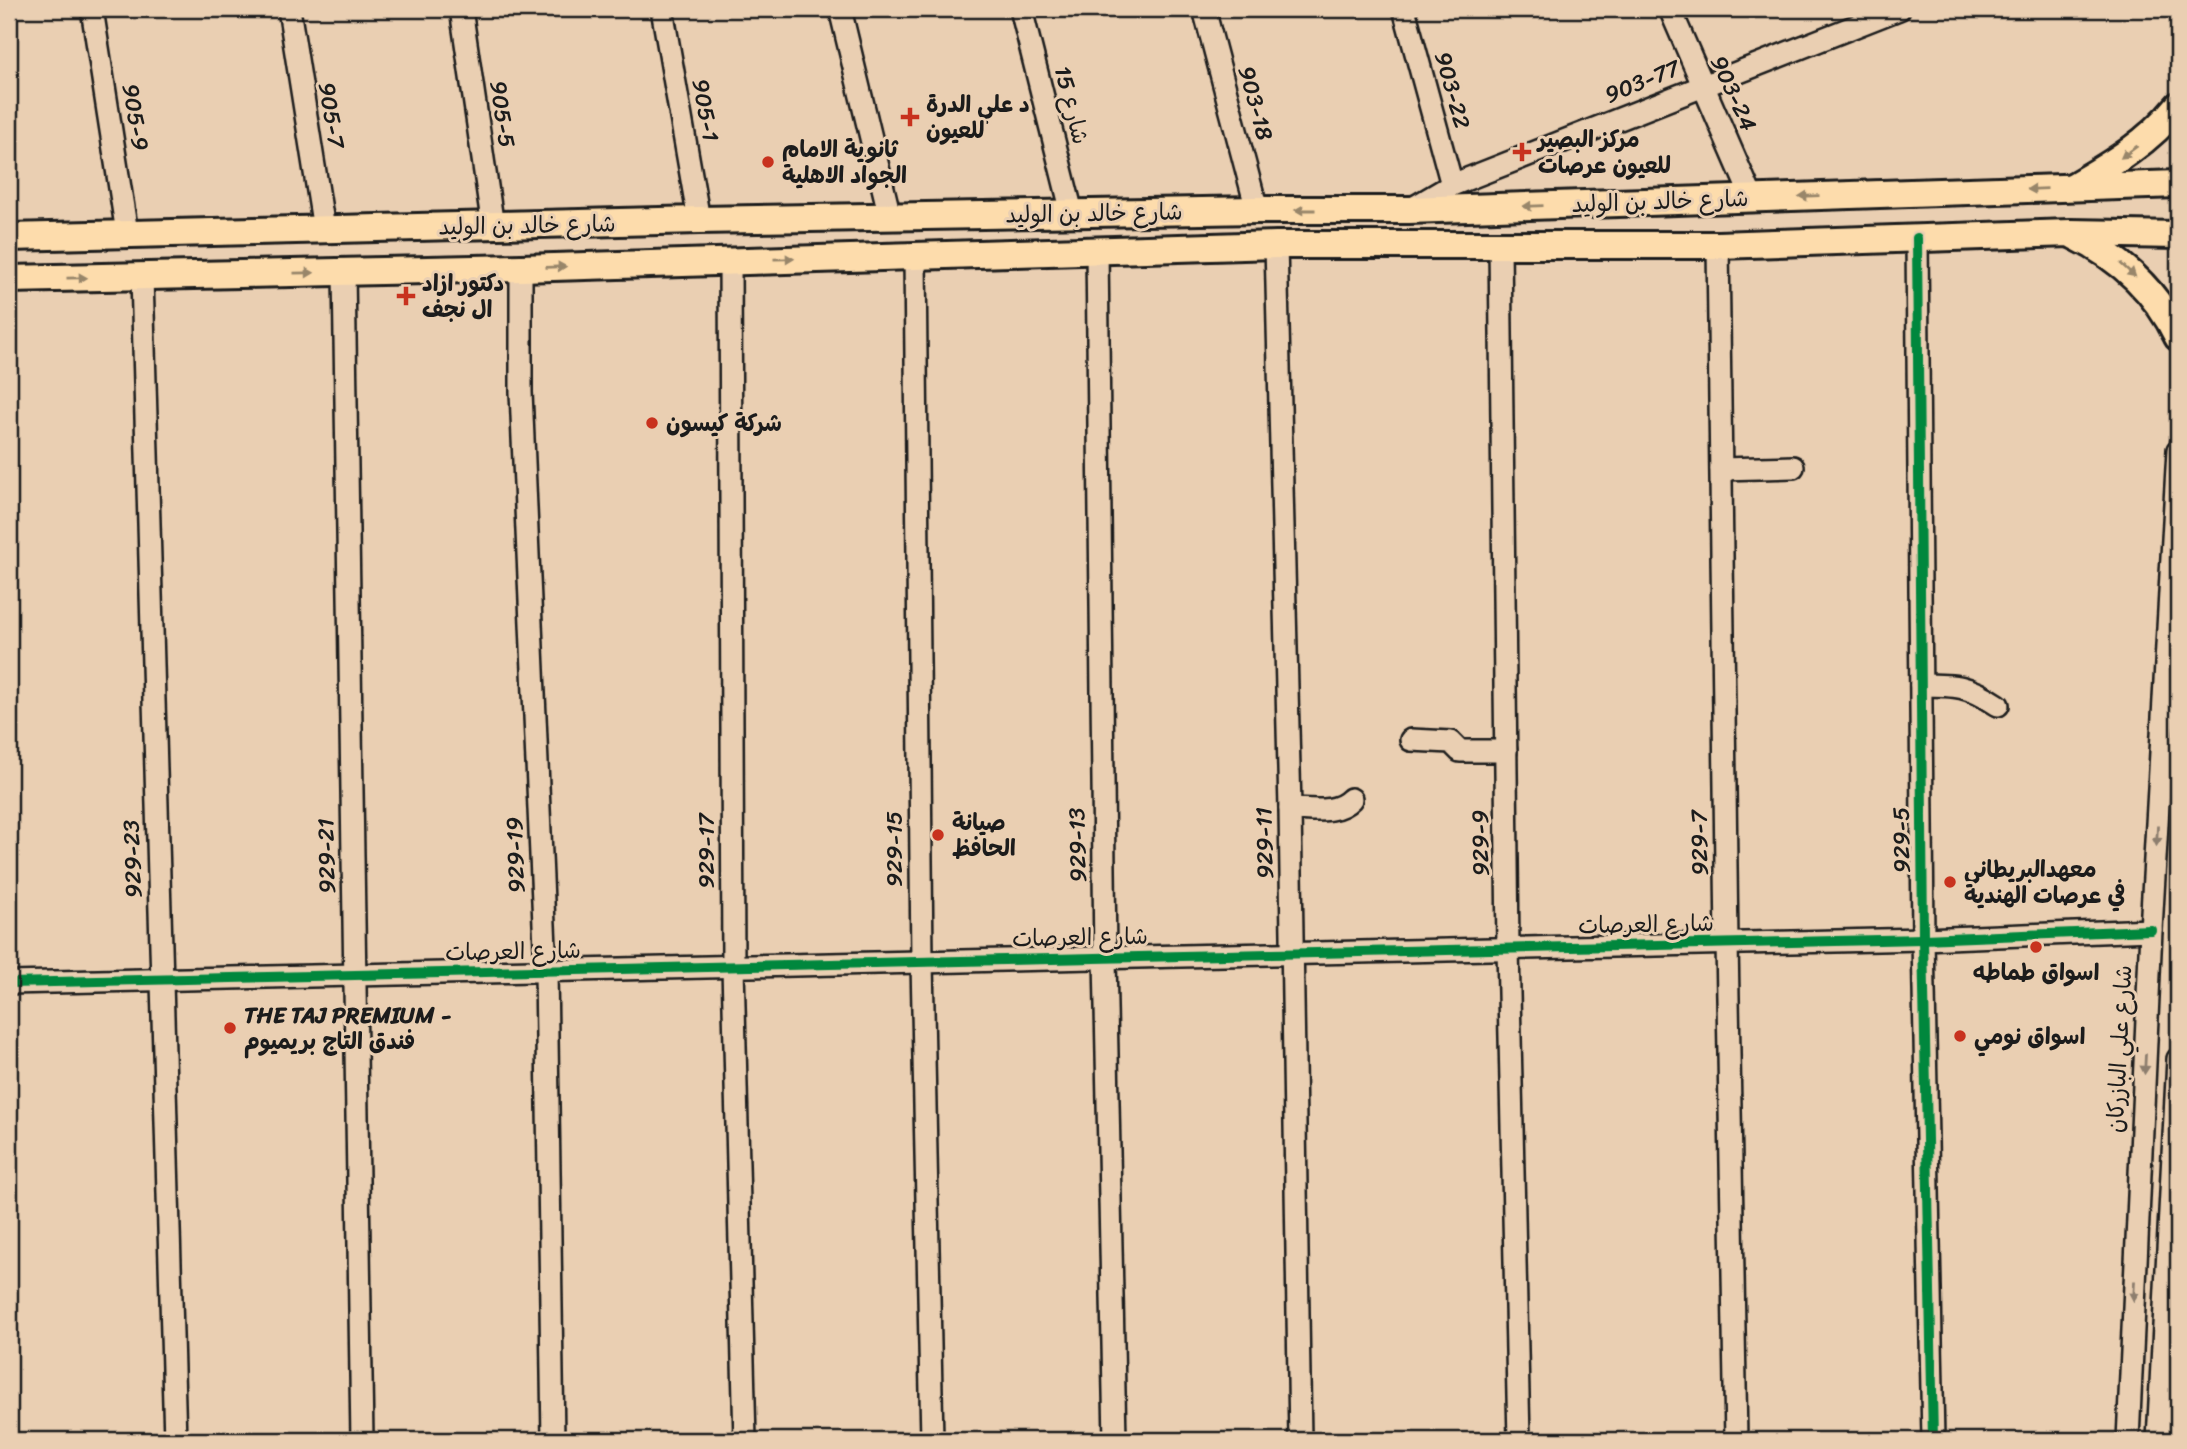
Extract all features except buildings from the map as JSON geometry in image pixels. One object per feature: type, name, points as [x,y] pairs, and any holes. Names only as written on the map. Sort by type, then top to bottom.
[{"type":"main road","points":[[2070,188],[2123,157],[2147,139],[2178,106]]},
{"type":"main road","name":"شارع خالد بن الوليد","points":[[9,237],[699,220],[1257,210],[1409,210],[2178,184]]},
{"type":"main road","points":[[2071,233],[2120,224],[2178,218]]},
{"type":"main road","name":"شارع خالد بن الوليد","points":[[9,279],[521,268],[1276,245],[1718,245],[2071,233],[2178,235]]},
{"type":"main road","points":[[2071,233],[2118,261],[2139,279],[2157,300],[2178,337]]},
{"type":"street","name":"905-9","points":[[92,9],[127,233]]},
{"type":"street","name":"905-7","points":[[289,9],[324,229]]},
{"type":"street","name":"905-5","points":[[461,9],[493,227]]},
{"type":"street","name":"905-1","points":[[662,9],[699,220]]},
{"type":"street","points":[[840,9],[890,217]]},
{"type":"street","name":"شارع 15","points":[[1021,9],[1072,213]]},
{"type":"street","name":"903-18","points":[[1204,9],[1257,210]]},
{"type":"street","name":"903-22","points":[[1404,9],[1452,185]]},
{"type":"street","name":"903-24","points":[[1670,9],[1752,198]]},
{"type":"street","name":"903-77","points":[[1409,210],[1452,185],[1894,10]]},
{"type":"street","name":"929-5","points":[[1917,239],[1923,939],[1933,1440]]},
{"type":"street","name":"929-11","points":[[1276,245],[1290,809],[1300,1440]]},
{"type":"street","name":"929-7","points":[[1718,245],[1737,1440]]},
{"type":"street","name":"929-9","points":[[1500,246],[1508,948],[1519,1440]]},
{"type":"street","name":"929-13","points":[[1097,250],[1105,958],[1115,1440]]},
{"type":"street","name":"929-15","points":[[915,257],[922,962],[932,1440]]},
{"type":"street","name":"929-17","points":[[730,260],[733,967],[745,1440]]},
{"type":"street","name":"929-19","points":[[521,268],[522,392],[546,971],[553,1440]]},
{"type":"street","name":"929-21","points":[[344,272],[362,1440]]},
{"type":"street","name":"929-23","points":[[142,277],[175,1440]]},
{"type":"street","name":"شارع علي البازركان","points":[[2127,1440],[2151,930],[2178,450]]},
{"type":"street","points":[[1721,469],[1793,467]]},
{"type":"street","points":[[1921,685],[1956,685],[1977,691],[1998,705]]},
{"type":"street","points":[[1411,740],[1451,742],[1460,751],[1506,751]]},
{"type":"street","points":[[1290,809],[1330,810],[1344,807],[1351,799]]},
{"type":"street","name":"شارع العرصات","points":[[9,983],[1923,939],[2151,930]]},
{"type":"street","points":[[2158,1440],[2178,1059]]},
{"type":"cycle path","points":[[1917,238],[1923,939],[1933,1440]]},
{"type":"cycle path","points":[[9,983],[1923,939],[2151,930]]},
{"type":"place","name":"د علي الدرة للعيون","points":[[910,117]]},
{"type":"place","name":"مركز البصير للعيون عرصات","points":[[1522,152]]},
{"type":"place","name":"ثانوية الامام الجواد الاهلية","points":[[768,162]]},
{"type":"place","name":"دكتور ازاد ال نجف","points":[[406,296]]},
{"type":"place","name":"شركة كيسون","points":[[652,423]]},
{"type":"place","name":"صيانة الحافظ","points":[[938,835]]},
{"type":"place","name":"معهدالبريطاني في عرصات الهندية","points":[[1950,882]]},
{"type":"place","name":"اسواق طماطه","points":[[2036,947]]},
{"type":"place","name":"THE TAJ PREMIUM - فندق التاج بريميوم","points":[[230,1028]]},
{"type":"place","name":"اسواق نومي","points":[[1960,1036]]}]
